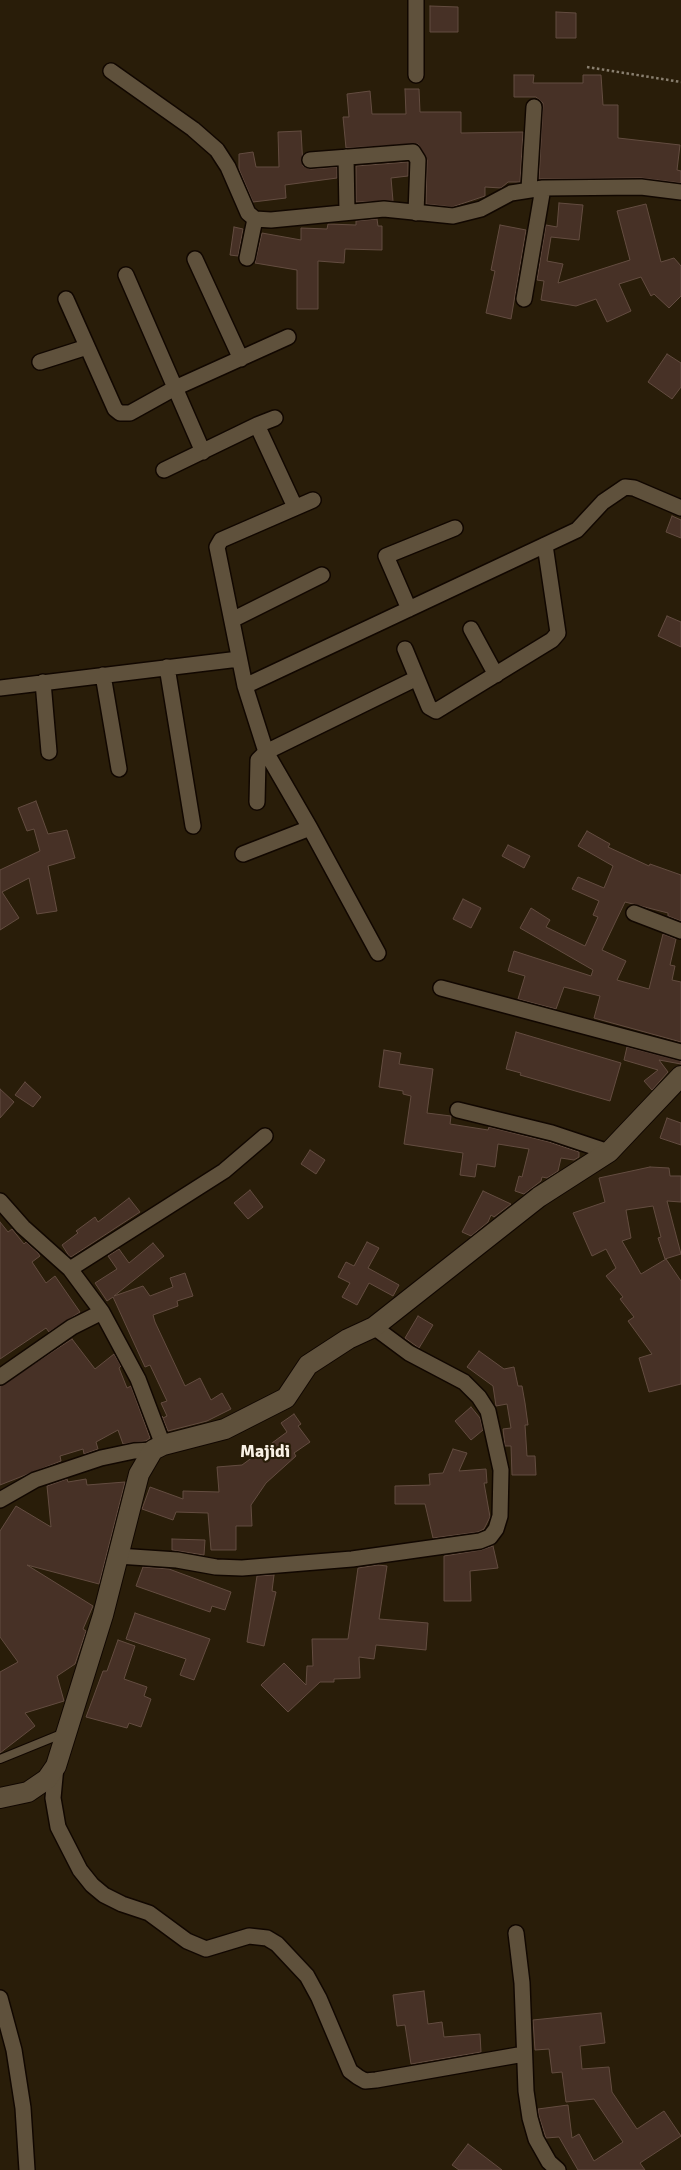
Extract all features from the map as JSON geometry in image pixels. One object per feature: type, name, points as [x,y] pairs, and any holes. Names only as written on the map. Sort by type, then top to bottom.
[{"type":"street","points":[[416,0],[416,75]]},
{"type":"street","points":[[111,71],[193,129],[217,150],[228,167],[248,213],[255,219],[271,220],[384,209],[453,216],[468,214],[511,193],[536,189],[641,187],[681,192]]},
{"type":"street","points":[[524,299],[536,189],[534,107]]},
{"type":"street","points":[[310,160],[413,152],[418,160],[416,213]]},
{"type":"street","points":[[346,157],[347,212]]},
{"type":"street","points":[[247,258],[255,219]]},
{"type":"street","points":[[195,259],[241,358]]},
{"type":"street","points":[[126,275],[202,452]]},
{"type":"street","points":[[66,299],[115,408],[120,413],[130,413],[175,388],[288,337]]},
{"type":"street","points":[[40,362],[87,347]]},
{"type":"street","points":[[164,470],[275,418]]},
{"type":"street","points":[[257,425],[295,508]]},
{"type":"street","points":[[245,686],[577,530],[603,502],[625,487],[634,488],[681,508]]},
{"type":"street","points":[[313,500],[219,543],[217,547],[245,686],[266,752],[378,953]]},
{"type":"street","points":[[409,609],[386,556],[455,528]]},
{"type":"street","points":[[405,649],[429,707],[436,711],[552,640],[558,633],[545,545]]},
{"type":"street","points":[[232,620],[322,575]]},
{"type":"street","points":[[471,629],[496,675]]},
{"type":"street","points":[[0,688],[239,658]]},
{"type":"street","points":[[167,667],[193,826]]},
{"type":"street","points":[[103,675],[119,769]]},
{"type":"street","points":[[257,802],[258,760],[266,752],[417,678]]},
{"type":"street","points":[[43,682],[49,752]]},
{"type":"street","points":[[243,854],[310,828]]},
{"type":"street","points":[[634,913],[681,931]]},
{"type":"street","points":[[440,988],[681,1052]]},
{"type":"street","points":[[0,1500],[35,1480],[101,1458],[158,1448],[225,1429],[286,1398],[308,1364],[348,1338],[374,1327],[539,1198],[609,1152],[681,1076]]},
{"type":"street","points":[[458,1110],[552,1133],[609,1152]]},
{"type":"street","points":[[70,1270],[224,1171],[265,1136]]},
{"type":"street","points":[[0,1201],[23,1227],[70,1270],[102,1312],[138,1379],[158,1448]]},
{"type":"street","points":[[0,1376],[72,1327],[102,1312]]},
{"type":"street","points":[[118,1556],[177,1560],[216,1567],[242,1568],[352,1559],[480,1541],[490,1537],[496,1529],[500,1516],[501,1470],[488,1411],[479,1397],[464,1382],[409,1353],[374,1327]]},
{"type":"street","points":[[158,1448],[139,1474],[103,1615],[56,1766],[53,1798],[58,1827],[80,1870],[92,1885],[104,1895],[122,1904],[150,1913],[198,1946],[206,1948],[215,1947],[249,1936],[267,1938],[277,1944],[307,1976],[319,1998],[350,2071],[365,2080],[376,2080],[524,2054]]},
{"type":"street","points":[[0,1798],[28,1792],[47,1779],[56,1766]]},
{"type":"street","points":[[516,1933],[522,1983],[526,2092],[536,2139],[549,2162],[558,2170]]},
{"type":"street","points":[[0,1998],[14,2050],[23,2108],[27,2170]]},
{"type":"lane","points":[[0,1759],[68,1731]]},
{"type":"path","points":[[587,67],[681,82]]},
{"type":"building","points":[[430,6],[458,7],[458,32],[430,32]]},
{"type":"building","points":[[556,12],[576,13],[576,38],[556,38]]},
{"type":"building","points":[[514,75],[534,75],[533,83],[583,83],[583,75],[601,75],[603,105],[618,105],[618,138],[680,145],[677,170],[681,171],[681,183],[641,178],[539,179],[543,103],[536,97],[514,97]]},
{"type":"building","points":[[405,89],[419,89],[420,112],[461,112],[461,133],[523,132],[520,182],[508,182],[501,188],[485,187],[485,196],[452,207],[426,204],[427,160],[418,144],[346,148],[343,117],[349,117],[347,94],[370,91],[372,114],[406,114]]},
{"type":"building","points":[[301,131],[303,166],[311,169],[337,167],[337,178],[285,185],[286,198],[253,202],[239,169],[239,154],[253,152],[256,167],[279,167],[278,132]]},
{"type":"building","points":[[408,162],[408,176],[391,178],[393,201],[356,202],[356,166]]},
{"type":"building","points":[[559,203],[583,205],[579,240],[551,237],[547,261],[563,264],[558,283],[630,260],[617,211],[646,204],[661,262],[674,258],[681,266],[681,296],[669,308],[654,294],[651,296],[641,277],[619,284],[631,311],[607,322],[596,299],[576,306],[541,300],[544,281],[537,280],[546,225],[557,227]]},
{"type":"building","points":[[377,219],[378,226],[382,226],[382,250],[345,249],[344,263],[318,261],[318,309],[297,309],[297,270],[255,263],[262,233],[301,240],[301,228],[327,229],[328,224],[356,225],[356,221]]},
{"type":"building","points":[[500,225],[526,230],[511,319],[486,313],[495,271],[491,270]]},
{"type":"building","points":[[234,227],[243,229],[238,256],[230,255]]},
{"type":"building","points":[[667,354],[681,363],[681,387],[672,399],[648,382]]},
{"type":"building","points":[[672,516],[681,520],[681,538],[666,532]]},
{"type":"building","points":[[667,616],[681,622],[681,647],[658,636]]},
{"type":"building","points":[[36,801],[48,834],[67,830],[75,858],[48,866],[57,911],[37,914],[29,878],[2,892],[19,918],[0,930],[0,870],[40,851],[34,829],[27,831],[18,808]]},
{"type":"building","points":[[587,831],[610,844],[608,847],[649,866],[650,864],[681,875],[681,921],[668,916],[668,913],[625,902],[602,950],[626,961],[617,980],[649,989],[663,934],[676,939],[670,965],[675,966],[672,980],[681,982],[681,1042],[594,1018],[600,996],[564,987],[556,1009],[518,999],[525,976],[508,971],[514,951],[591,976],[593,970],[520,928],[531,908],[550,920],[546,927],[585,946],[598,917],[593,915],[599,901],[572,889],[578,877],[604,888],[613,866],[578,846]]},
{"type":"building","points":[[508,845],[530,856],[524,868],[502,856]]},
{"type":"building","points":[[463,899],[481,908],[471,928],[453,919]]},
{"type":"building","points":[[516,1032],[621,1063],[610,1101],[520,1075],[521,1073],[506,1069]]},
{"type":"building","points":[[627,1047],[681,1061],[681,1064],[659,1060],[668,1072],[652,1090],[644,1081],[658,1070],[624,1060]]},
{"type":"building","points":[[384,1050],[401,1053],[399,1064],[433,1069],[427,1113],[451,1116],[450,1124],[488,1130],[489,1127],[549,1142],[579,1152],[579,1157],[574,1160],[561,1158],[558,1171],[547,1178],[542,1177],[541,1181],[524,1194],[515,1191],[519,1176],[522,1177],[529,1149],[498,1144],[495,1167],[477,1164],[475,1177],[460,1175],[463,1153],[404,1144],[411,1096],[403,1094],[403,1091],[379,1087]]},
{"type":"building","points":[[25,1082],[41,1097],[33,1107],[15,1095]]},
{"type":"building","points":[[0,1089],[14,1102],[0,1118]]},
{"type":"building","points":[[667,1118],[681,1123],[681,1145],[660,1138]]},
{"type":"building","points":[[310,1150],[325,1160],[316,1174],[301,1164]]},
{"type":"building","points":[[650,1167],[669,1168],[670,1176],[681,1176],[681,1202],[667,1201],[681,1254],[665,1259],[658,1238],[661,1237],[653,1206],[626,1210],[631,1238],[622,1241],[641,1274],[666,1259],[681,1281],[681,1384],[649,1392],[639,1358],[652,1354],[628,1321],[634,1317],[620,1299],[623,1297],[606,1276],[616,1268],[606,1249],[592,1256],[573,1213],[605,1202],[599,1178]]},
{"type":"building","points":[[250,1190],[263,1207],[248,1219],[234,1203]]},
{"type":"building","points":[[483,1191],[511,1204],[494,1217],[491,1215],[488,1222],[471,1236],[462,1232]]},
{"type":"building","points":[[129,1198],[140,1212],[71,1257],[69,1256],[62,1245],[78,1233],[76,1231],[95,1217],[98,1222]]},
{"type":"building","points":[[0,1222],[8,1232],[12,1229],[24,1244],[26,1242],[38,1253],[40,1256],[32,1262],[46,1283],[55,1276],[80,1312],[49,1332],[46,1328],[0,1359]]},
{"type":"building","points":[[367,1242],[379,1248],[368,1268],[399,1285],[393,1296],[369,1283],[357,1305],[342,1297],[350,1283],[338,1277],[346,1262],[354,1266]]},
{"type":"building","points":[[153,1243],[164,1256],[114,1296],[143,1286],[150,1296],[173,1287],[170,1278],[185,1273],[193,1296],[177,1301],[178,1306],[153,1315],[155,1322],[185,1386],[200,1378],[211,1400],[222,1393],[231,1409],[207,1421],[168,1431],[162,1416],[163,1418],[167,1416],[161,1403],[167,1401],[150,1365],[145,1367],[113,1297],[107,1301],[95,1283],[117,1269],[108,1256],[119,1249],[129,1263]]},
{"type":"building","points":[[418,1316],[433,1325],[419,1348],[405,1338]]},
{"type":"building","points":[[72,1339],[95,1369],[114,1354],[121,1366],[119,1368],[127,1388],[131,1386],[150,1438],[146,1441],[123,1444],[118,1430],[96,1442],[98,1449],[84,1454],[83,1449],[60,1456],[61,1461],[0,1485],[0,1386]]},
{"type":"building","points":[[479,1351],[504,1369],[514,1367],[518,1386],[522,1386],[525,1403],[528,1425],[525,1425],[527,1456],[535,1456],[536,1475],[512,1475],[511,1446],[505,1446],[503,1429],[511,1428],[507,1404],[496,1406],[493,1386],[467,1367]]},
{"type":"building","points":[[471,1407],[480,1418],[483,1430],[471,1440],[455,1421]]},
{"type":"building","points":[[294,1414],[301,1424],[298,1426],[310,1442],[294,1453],[296,1456],[266,1483],[251,1505],[252,1526],[236,1526],[236,1550],[211,1550],[208,1513],[176,1512],[173,1520],[142,1509],[150,1487],[183,1499],[183,1491],[219,1492],[217,1467],[242,1465],[287,1432],[281,1423]]},
{"type":"building","points":[[453,1449],[467,1453],[459,1471],[486,1469],[487,1483],[484,1483],[490,1517],[484,1529],[478,1532],[433,1538],[425,1504],[395,1504],[395,1486],[430,1485],[429,1474],[443,1473]]},
{"type":"building","points":[[67,1479],[68,1482],[86,1479],[87,1485],[125,1482],[99,1584],[27,1565],[93,1606],[83,1629],[86,1631],[75,1664],[57,1676],[64,1701],[25,1713],[35,1726],[0,1753],[0,1672],[18,1662],[0,1637],[0,1531],[16,1506],[51,1527],[47,1486]]},
{"type":"building","points":[[172,1539],[205,1540],[204,1555],[172,1550]]},
{"type":"building","points":[[493,1546],[498,1568],[470,1571],[471,1601],[444,1601],[444,1556],[481,1550]]},
{"type":"building","points":[[378,1565],[387,1566],[379,1619],[428,1623],[426,1650],[376,1645],[374,1659],[359,1657],[360,1678],[334,1679],[334,1682],[320,1682],[288,1712],[261,1685],[284,1663],[306,1685],[307,1666],[313,1666],[312,1639],[348,1639],[358,1568]]},
{"type":"building","points":[[143,1567],[169,1569],[231,1592],[225,1610],[212,1606],[210,1612],[136,1586]]},
{"type":"building","points":[[274,1575],[272,1591],[276,1592],[264,1646],[247,1642],[257,1576]]},
{"type":"building","points":[[135,1613],[210,1639],[194,1680],[180,1675],[186,1659],[126,1639]]},
{"type":"building","points":[[118,1640],[135,1646],[124,1679],[147,1687],[144,1696],[151,1699],[141,1727],[129,1723],[127,1728],[86,1717],[103,1671],[107,1671]]},
{"type":"building","points":[[424,1991],[428,2024],[442,2022],[444,2037],[480,2034],[481,2052],[411,2064],[405,2025],[397,2026],[393,1995]]},
{"type":"building","points":[[601,2013],[605,2043],[580,2046],[582,2069],[609,2067],[612,2092],[637,2129],[664,2111],[681,2136],[640,2163],[645,2170],[578,2170],[559,2137],[546,2138],[539,2116],[538,2109],[568,2105],[572,2138],[579,2134],[594,2161],[623,2142],[594,2099],[566,2102],[562,2072],[552,2073],[549,2049],[535,2050],[533,2020]]},
{"type":"building","points":[[468,2144],[502,2170],[459,2170],[452,2165]]},
{"type":"district","name":"Majidi","points":[[265,1452]]}]
